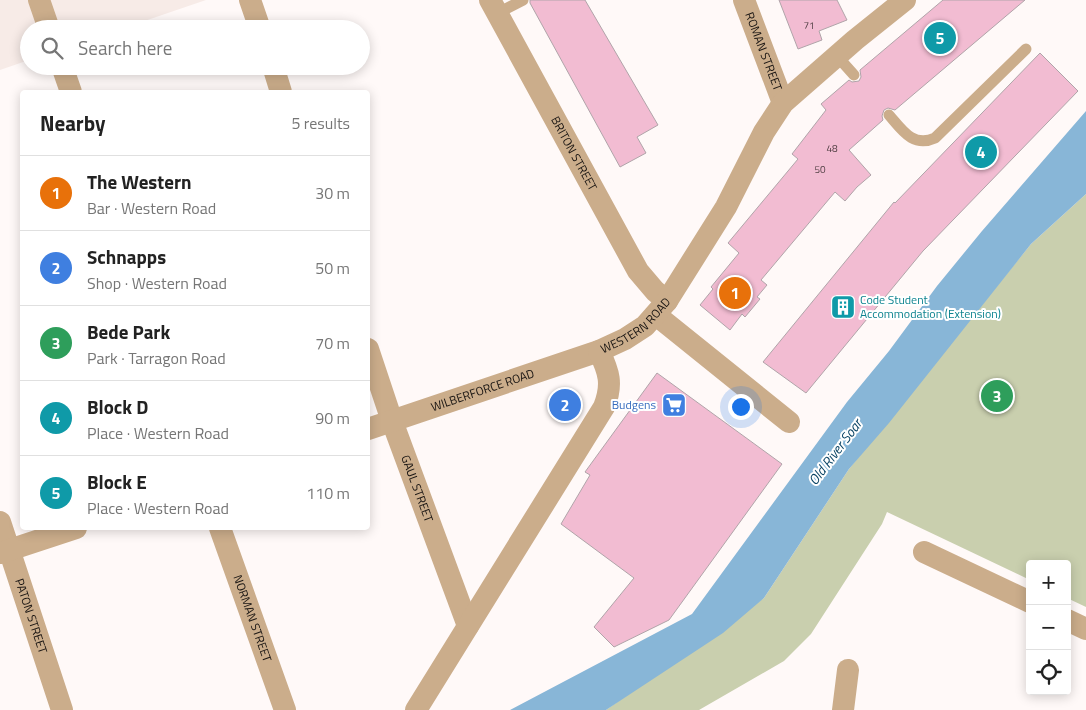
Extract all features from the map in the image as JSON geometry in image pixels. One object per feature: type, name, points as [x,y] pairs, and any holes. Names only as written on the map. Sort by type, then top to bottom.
[{"type":"street","points":[[39,0],[46,20]]},
{"type":"street","points":[[250,0],[257,20]]},
{"type":"street","name":"ROMAN STREET","points":[[744,0],[783,103]]},
{"type":"street","name":"WESTERN ROAD","points":[[416,710],[604,407],[609,394],[610,382],[599,351],[625,339],[645,326],[662,308],[726,207],[764,132],[783,103],[905,0]]},
{"type":"street","name":"BRITON STREET","points":[[494,7],[638,271],[654,291],[662,308],[789,422]]},
{"type":"street","points":[[65,75],[70,90]]},
{"type":"street","points":[[276,75],[280,90]]},
{"type":"street","name":"WILBERFORCE ROAD","points":[[370,429],[599,351]]},
{"type":"street","name":"GAUL STREET","points":[[370,355],[392,421],[468,626]]},
{"type":"street","name":"PATON STREET","points":[[0,522],[5,551],[62,710]]},
{"type":"street","points":[[5,551],[70,530]]},
{"type":"street","name":"NORMAN STREET","points":[[221,530],[285,710]]},
{"type":"street","points":[[924,552],[1026,600]]},
{"type":"street","points":[[1071,622],[1086,629]]},
{"type":"street","points":[[843,710],[848,670]]},
{"type":"lane","points":[[494,7],[524,0]]},
{"type":"lane","points":[[889,116],[911,138],[919,141],[928,141],[935,138],[1026,48]]},
{"type":"lane","points":[[837,56],[854,75]]},
{"type":"shaded area","points":[[0,0],[206,0],[147,20],[20,20],[20,63],[0,70]]},
{"type":"green space","points":[[1086,194],[1086,607],[1071,600],[1071,560],[1026,560],[1026,578],[887,512],[882,524],[811,634],[784,661],[699,710],[606,710],[764,598],[849,469],[1031,244]]},
{"type":"water","name":"Old River Soar","points":[[1086,111],[1086,194],[1031,244],[889,423],[849,469],[764,598],[723,633],[606,710],[510,710],[692,614],[847,402],[889,351],[937,286]]},
{"type":"building","points":[[530,0],[585,0],[658,125],[637,137],[646,153],[620,167]]},
{"type":"building","points":[[779,0],[837,0],[847,20],[819,31],[822,40],[798,49]]},
{"type":"building","points":[[943,0],[1025,0],[895,110],[888,108],[884,110],[883,120],[849,150],[871,175],[845,201],[835,192],[761,280],[767,285],[757,297],[760,299],[745,317],[742,314],[730,330],[700,305],[713,289],[711,287],[739,253],[728,243],[798,159],[792,154],[826,110],[821,104],[849,80],[852,82],[859,81],[861,77],[860,70]]},
{"type":"building","points":[[1040,53],[1078,91],[923,251],[806,393],[763,362],[894,202]]},
{"type":"building","points":[[657,373],[782,464],[669,620],[614,647],[594,627],[634,578],[561,524],[590,475],[585,472]]},
{"type":"place","name":"Block E","points":[[940,38]]},
{"type":"place","name":"Block D","points":[[981,152]]},
{"type":"place","name":"The Western","points":[[735,293]]},
{"type":"place","name":"Code Student Accommodation (Extension)","points":[[843,307]]},
{"type":"place","name":"Bede Park","points":[[997,396]]},
{"type":"place","name":"Schnapps","points":[[565,405]]},
{"type":"place","name":"Budgens","points":[[674,405]]}]
